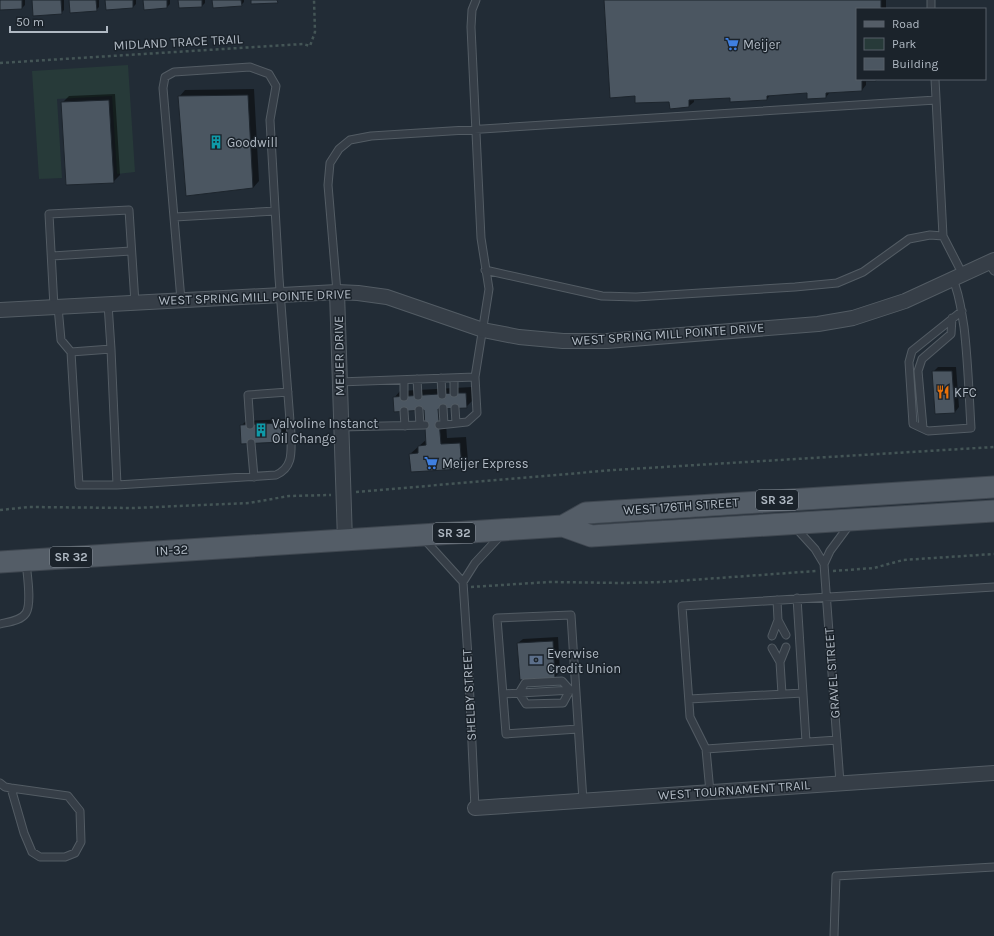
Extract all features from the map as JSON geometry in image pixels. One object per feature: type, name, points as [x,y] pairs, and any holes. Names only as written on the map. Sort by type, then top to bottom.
[{"type":"main road","name":"WEST 176TH STREET","points":[[563,526],[586,513],[994,487]]},
{"type":"main road","name":"WEST 176TH STREET","points":[[345,540],[563,526],[591,536],[994,511]]},
{"type":"main road","name":"IN-32","points":[[0,562],[345,540]]},
{"type":"street","name":"WEST SPRING MILL POINTE DRIVE","points":[[0,310],[337,292],[358,293],[387,298],[483,330],[519,337],[564,341],[607,341],[818,324],[853,318],[905,301],[958,277],[992,265]]},
{"type":"street","name":"MEIJER DRIVE","points":[[337,292],[345,540]]},
{"type":"street","name":"WEST TOURNAMENT TRAIL","points":[[475,808],[994,773]]},
{"type":"lane","points":[[443,408],[442,424],[467,422],[477,413],[475,377],[489,289],[481,238],[471,27],[472,10],[476,0]]},
{"type":"lane","points":[[135,302],[129,210],[49,214],[56,307],[61,340],[71,352],[79,485],[116,485],[254,477],[276,475],[288,467],[291,452],[288,392],[280,296],[270,120],[276,86],[269,74],[250,66],[174,72],[165,77],[163,88],[181,300]]},
{"type":"lane","points":[[935,80],[943,236],[958,277],[959,292],[962,311],[967,357],[971,428],[928,431],[913,424],[909,362],[912,351],[962,311]]},
{"type":"lane","points":[[337,292],[328,185],[330,163],[339,150],[350,140],[372,136],[936,100]]},
{"type":"lane","points":[[175,217],[275,211]]},
{"type":"lane","points":[[485,270],[602,296],[643,296],[837,283],[863,272],[909,239],[930,235],[943,236]]},
{"type":"lane","points":[[52,256],[131,251]]},
{"type":"lane","points":[[108,304],[116,485]]},
{"type":"lane","points":[[923,428],[918,371],[922,359],[951,334],[952,318]]},
{"type":"lane","points":[[71,352],[111,349]]},
{"type":"lane","points":[[339,382],[475,377]]},
{"type":"lane","points":[[441,378],[442,394]]},
{"type":"lane","points":[[454,378],[454,393]]},
{"type":"lane","points":[[417,379],[418,396]]},
{"type":"lane","points":[[404,380],[404,396]]},
{"type":"lane","points":[[250,425],[248,395],[288,392]]},
{"type":"lane","points":[[455,408],[456,423]]},
{"type":"lane","points":[[341,427],[422,425],[419,410]]},
{"type":"lane","points":[[404,411],[405,426]]},
{"type":"lane","points":[[251,443],[254,477]]},
{"type":"lane","points":[[824,564],[830,551],[853,520]]},
{"type":"lane","name":"GRAVEL STREET","points":[[792,524],[815,549],[824,564],[840,783]]},
{"type":"lane","points":[[421,535],[463,585],[476,563],[506,530]]},
{"type":"lane","points":[[0,624],[16,620],[26,613],[28,603],[26,560]]},
{"type":"lane","name":"SHELBY STREET","points":[[463,585],[475,808]]},
{"type":"lane","points":[[710,792],[706,748],[690,718],[682,606],[994,587]]},
{"type":"lane","points":[[797,598],[806,742]]},
{"type":"lane","points":[[777,600],[779,635],[778,620]]},
{"type":"lane","points":[[578,729],[506,734],[497,618],[571,615],[573,690],[578,729],[583,801]]},
{"type":"lane","points":[[780,662],[779,648],[782,694]]},
{"type":"lane","points":[[519,693],[526,704],[562,703],[573,690]]},
{"type":"lane","points":[[503,694],[573,690]]},
{"type":"lane","points":[[688,699],[803,693]]},
{"type":"lane","points":[[706,748],[837,740]]},
{"type":"lane","points":[[0,783],[6,787],[68,796],[80,811],[81,842],[75,853],[65,857],[40,857],[32,852],[24,834],[12,788]]},
{"type":"lane","points":[[834,936],[836,876],[994,867]]},
{"type":"path","name":"MIDLAND TRACE TRAIL","points":[[0,63],[304,44],[310,46],[315,32],[314,0]]},
{"type":"path","points":[[0,510],[29,507],[133,508],[241,504],[289,496],[343,494],[614,470],[994,447]]},
{"type":"path","points":[[463,585],[549,582],[624,584],[663,582],[874,568],[903,560],[994,554]]},
{"type":"green space","points":[[128,65],[135,172],[117,174],[112,96],[57,99],[62,178],[39,179],[32,71]]},
{"type":"building","points":[[0,0],[22,0],[22,9],[0,10]]},
{"type":"building","points":[[32,0],[61,0],[62,14],[33,16]]},
{"type":"building","points":[[69,0],[96,0],[97,11],[70,13]]},
{"type":"building","points":[[105,0],[133,0],[133,8],[106,10]]},
{"type":"building","points":[[143,0],[167,0],[167,8],[144,10]]},
{"type":"building","points":[[178,0],[202,0],[202,7],[179,8]]},
{"type":"building","points":[[212,0],[241,0],[242,6],[213,8]]},
{"type":"building","points":[[251,0],[277,0],[278,3],[251,4]]},
{"type":"building","name":"Meijer","points":[[604,0],[881,0],[881,8],[856,8],[856,80],[876,80],[862,81],[862,91],[826,93],[826,98],[807,99],[807,93],[767,96],[767,100],[730,102],[730,98],[689,100],[689,107],[670,109],[669,102],[635,103],[635,96],[610,98]]},
{"type":"building","name":"Goodwill","points":[[248,95],[253,188],[186,196],[178,96]]},
{"type":"building","points":[[109,100],[114,183],[66,185],[61,102]]},
{"type":"building","name":"KFC","points":[[932,371],[952,371],[955,413],[935,414]]},
{"type":"building","points":[[466,393],[467,408],[438,409],[441,444],[460,443],[462,469],[411,472],[409,454],[418,453],[418,446],[426,445],[424,410],[394,412],[393,397]]},
{"type":"building","name":"Valvoline Instanct Oil Change","points":[[281,423],[282,442],[241,444],[240,425]]},
{"type":"building","name":"Everwise Credit Union","points":[[553,641],[555,678],[520,680],[517,643]]},
{"type":"place","name":"Meijer","points":[[732,44]]},
{"type":"place","name":"Goodwill","points":[[216,142]]},
{"type":"place","name":"KFC","points":[[943,392]]},
{"type":"place","name":"Valvoline Instanct Oil Change","points":[[261,430]]},
{"type":"place","name":"Meijer Express","points":[[431,463]]},
{"type":"place","name":"Everwise Credit Union","points":[[536,660]]}]
